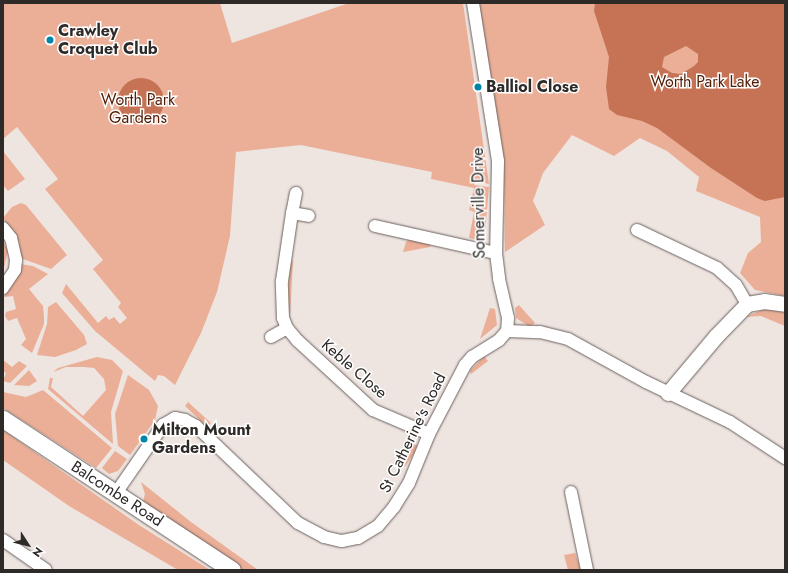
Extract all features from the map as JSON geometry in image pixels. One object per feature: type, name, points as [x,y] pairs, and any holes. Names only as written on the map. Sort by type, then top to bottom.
[{"type":"main road","name":"Balcombe Road","points":[[3,419],[232,570]]},
{"type":"street","name":"Somerville Drive","points":[[473,3],[498,161],[496,253],[499,279],[508,318],[507,331]]},
{"type":"street","name":"Keble Close","points":[[296,193],[282,281],[283,318],[288,328],[298,341],[373,410],[429,434]]},
{"type":"street","points":[[292,214],[309,216]]},
{"type":"street","points":[[375,226],[496,253]]},
{"type":"street","points":[[3,228],[11,238],[16,260],[15,270],[3,288]]},
{"type":"street","points":[[637,230],[717,268],[742,292],[747,304]]},
{"type":"street","points":[[668,393],[716,336],[747,304],[764,301],[785,304]]},
{"type":"street","points":[[271,337],[288,328]]},
{"type":"street","points":[[507,331],[540,332],[568,339],[668,393],[730,422],[785,458]]},
{"type":"street","name":"St Catherine's Road","points":[[116,493],[163,425],[175,418],[185,420],[196,426],[298,523],[324,537],[342,541],[358,538],[378,526],[394,507],[409,483],[429,434],[465,365],[476,354],[499,340],[507,331]]},
{"type":"street","points":[[570,492],[587,570]]},
{"type":"street","points":[[3,540],[46,570]]},
{"type":"green space","name":"Worth Park Gardens","points":[[3,3],[220,3],[232,43],[349,3],[463,3],[489,184],[475,181],[474,185],[489,187],[485,233],[479,240],[469,238],[474,212],[469,210],[474,188],[431,179],[432,172],[301,145],[236,152],[230,236],[217,292],[201,333],[175,385],[164,376],[158,375],[155,381],[95,331],[62,293],[66,284],[98,323],[106,316],[109,320],[114,317],[120,324],[127,318],[118,307],[121,303],[93,269],[103,260],[45,189],[58,179],[17,127],[3,139]]},
{"type":"green space","name":"Worth Park Lake","points":[[478,3],[785,3],[785,296],[755,290],[740,273],[748,253],[761,242],[760,217],[696,191],[699,177],[667,151],[640,138],[614,156],[572,135],[543,173],[533,201],[545,225],[505,252],[504,180],[501,143]]},
{"type":"green space","points":[[3,151],[25,179],[8,191],[3,185]]},
{"type":"green space","points":[[21,203],[26,205],[67,255],[51,269],[20,258],[19,242],[3,218],[12,207]]},
{"type":"green space","points":[[410,239],[431,243],[430,247],[403,252],[406,242]]},
{"type":"green space","points":[[3,240],[8,251],[3,272]]},
{"type":"green space","points":[[293,260],[290,316],[288,306],[289,265]]},
{"type":"green space","points":[[20,264],[33,266],[48,274],[29,289],[43,306],[44,316],[44,324],[32,353],[21,345],[26,339],[17,318],[8,321],[5,316],[6,312],[16,309],[13,296],[4,297]]},
{"type":"green space","points":[[56,302],[84,335],[87,344],[76,350],[55,357],[37,355],[47,324],[48,307]]},
{"type":"green space","points":[[519,305],[535,323],[530,327],[516,318],[515,308]]},
{"type":"green space","points":[[490,308],[495,309],[497,325],[480,339]]},
{"type":"green space","points":[[762,310],[777,310],[785,313],[785,326],[761,316],[745,317]]},
{"type":"green space","points":[[484,356],[488,361],[471,374],[470,371]]},
{"type":"green space","points":[[97,357],[112,360],[123,371],[111,412],[113,444],[48,389],[50,378],[53,378],[51,387],[83,416],[106,390],[104,379],[94,368],[66,367],[53,372],[58,368]]},
{"type":"green space","points":[[3,360],[12,367],[19,361],[27,366],[10,383],[3,381],[6,373],[3,371]]},
{"type":"green space","points":[[29,370],[37,381],[29,386],[14,385]]},
{"type":"green space","points":[[128,375],[149,390],[158,406],[155,420],[130,455],[118,446],[115,414]]},
{"type":"green space","points":[[43,390],[112,448],[96,468],[3,408],[3,392],[26,397]]},
{"type":"green space","points":[[188,402],[211,423],[207,427],[185,406]]},
{"type":"green space","points":[[3,430],[139,525],[210,570],[178,570],[69,506],[3,460]]},
{"type":"green space","points":[[410,444],[418,445],[418,448],[404,468]]},
{"type":"green space","points":[[115,451],[127,459],[118,471],[109,474],[102,468]]},
{"type":"green space","points":[[141,482],[191,522],[258,570],[243,570],[143,502],[145,494]]},
{"type":"green space","points":[[575,553],[581,570],[568,570],[564,555]]},
{"type":"shaded area","points":[[595,3],[785,3],[785,197],[765,201],[757,198],[711,168],[657,128],[642,121],[617,115],[609,109],[606,87],[609,57],[594,11]],"holes":[[[686,46],[698,54],[698,62],[681,74],[672,73],[662,67],[664,57]]]},
{"type":"shaded area","points":[[146,78],[158,84],[163,92],[163,110],[158,118],[150,123],[136,124],[124,118],[119,110],[118,96],[124,84],[132,79]]},
{"type":"place","name":"Crawley Croquet Club","points":[[50,40]]},
{"type":"place","name":"Balliol Close","points":[[478,87]]},
{"type":"place","name":"Milton Mount Gardens","points":[[144,439]]}]
